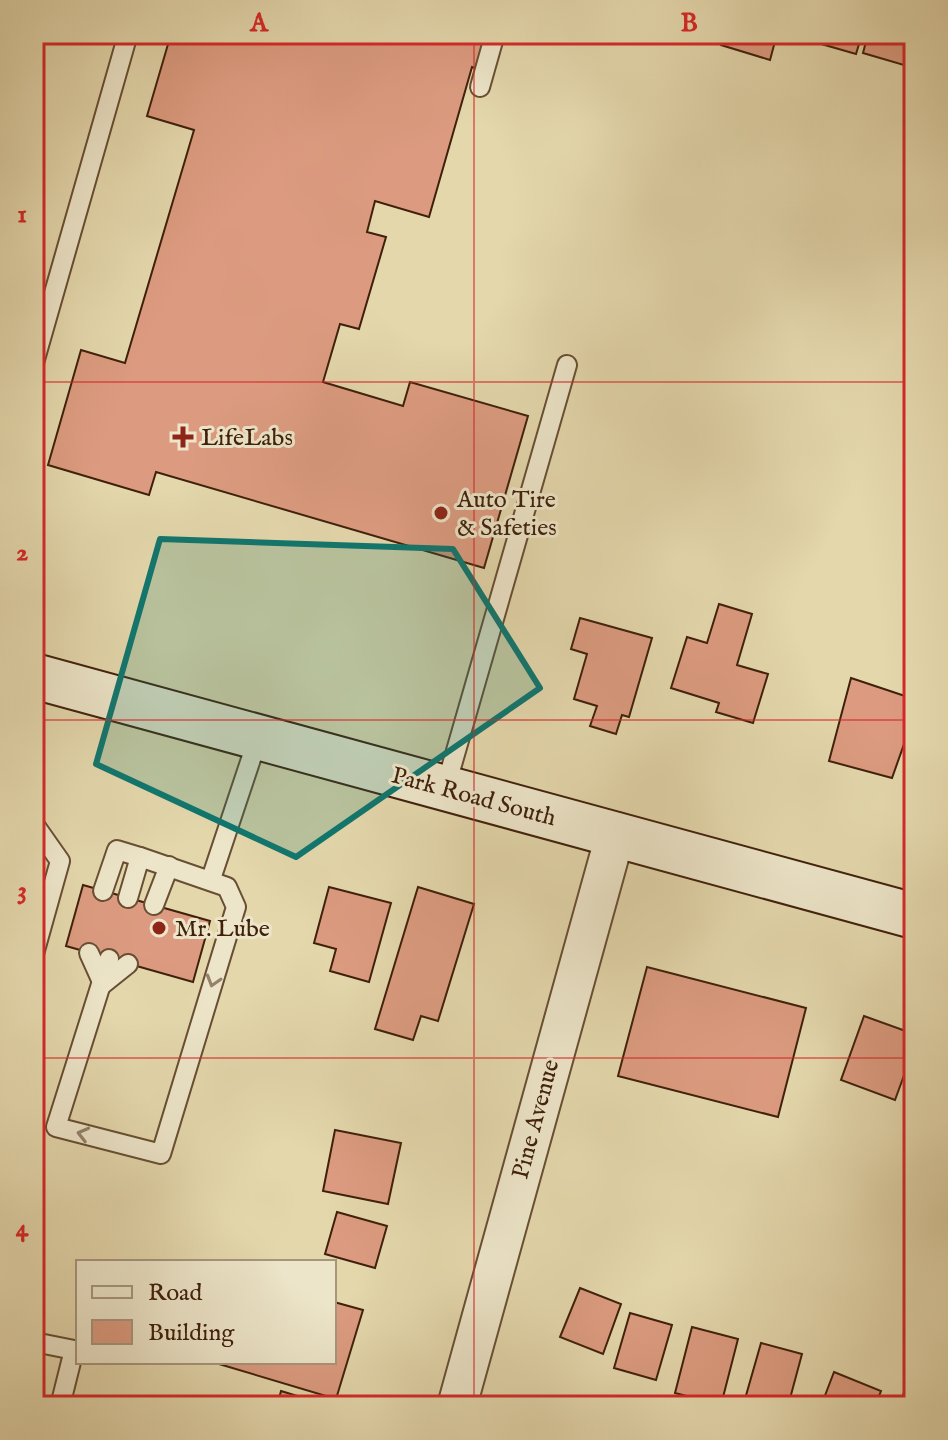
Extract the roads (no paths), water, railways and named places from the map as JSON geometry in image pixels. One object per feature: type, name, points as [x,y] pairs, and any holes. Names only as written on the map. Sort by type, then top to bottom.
[{"type":"main road","name":"Park Road South","points":[[34,676],[445,789],[616,832],[914,916]]},
{"type":"street","name":"Pine Avenue","points":[[457,1406],[616,832]]},
{"type":"lane","points":[[34,363],[39,328],[128,34]]},
{"type":"lane","points":[[480,87],[495,34]]},
{"type":"lane","points":[[445,789],[567,365]]},
{"type":"lane","points":[[211,879],[258,738]]},
{"type":"lane","points":[[34,824],[60,861],[34,954]]},
{"type":"lane","points":[[103,891],[117,850],[211,879],[227,887],[236,907],[161,1154],[56,1127],[109,959]]},
{"type":"lane","points":[[128,898],[140,857]]},
{"type":"lane","points":[[154,905],[169,866]]},
{"type":"lane","points":[[89,953],[103,984]]},
{"type":"lane","points":[[103,984],[128,964]]},
{"type":"lane","points":[[34,1342],[74,1350],[60,1406]]},
{"type":"place","name":"LifeLabs","points":[[183,437]]},
{"type":"place","name":"Auto Tire & Safeties","points":[[441,513]]},
{"type":"place","name":"Mr. Lube","points":[[159,928]]}]
